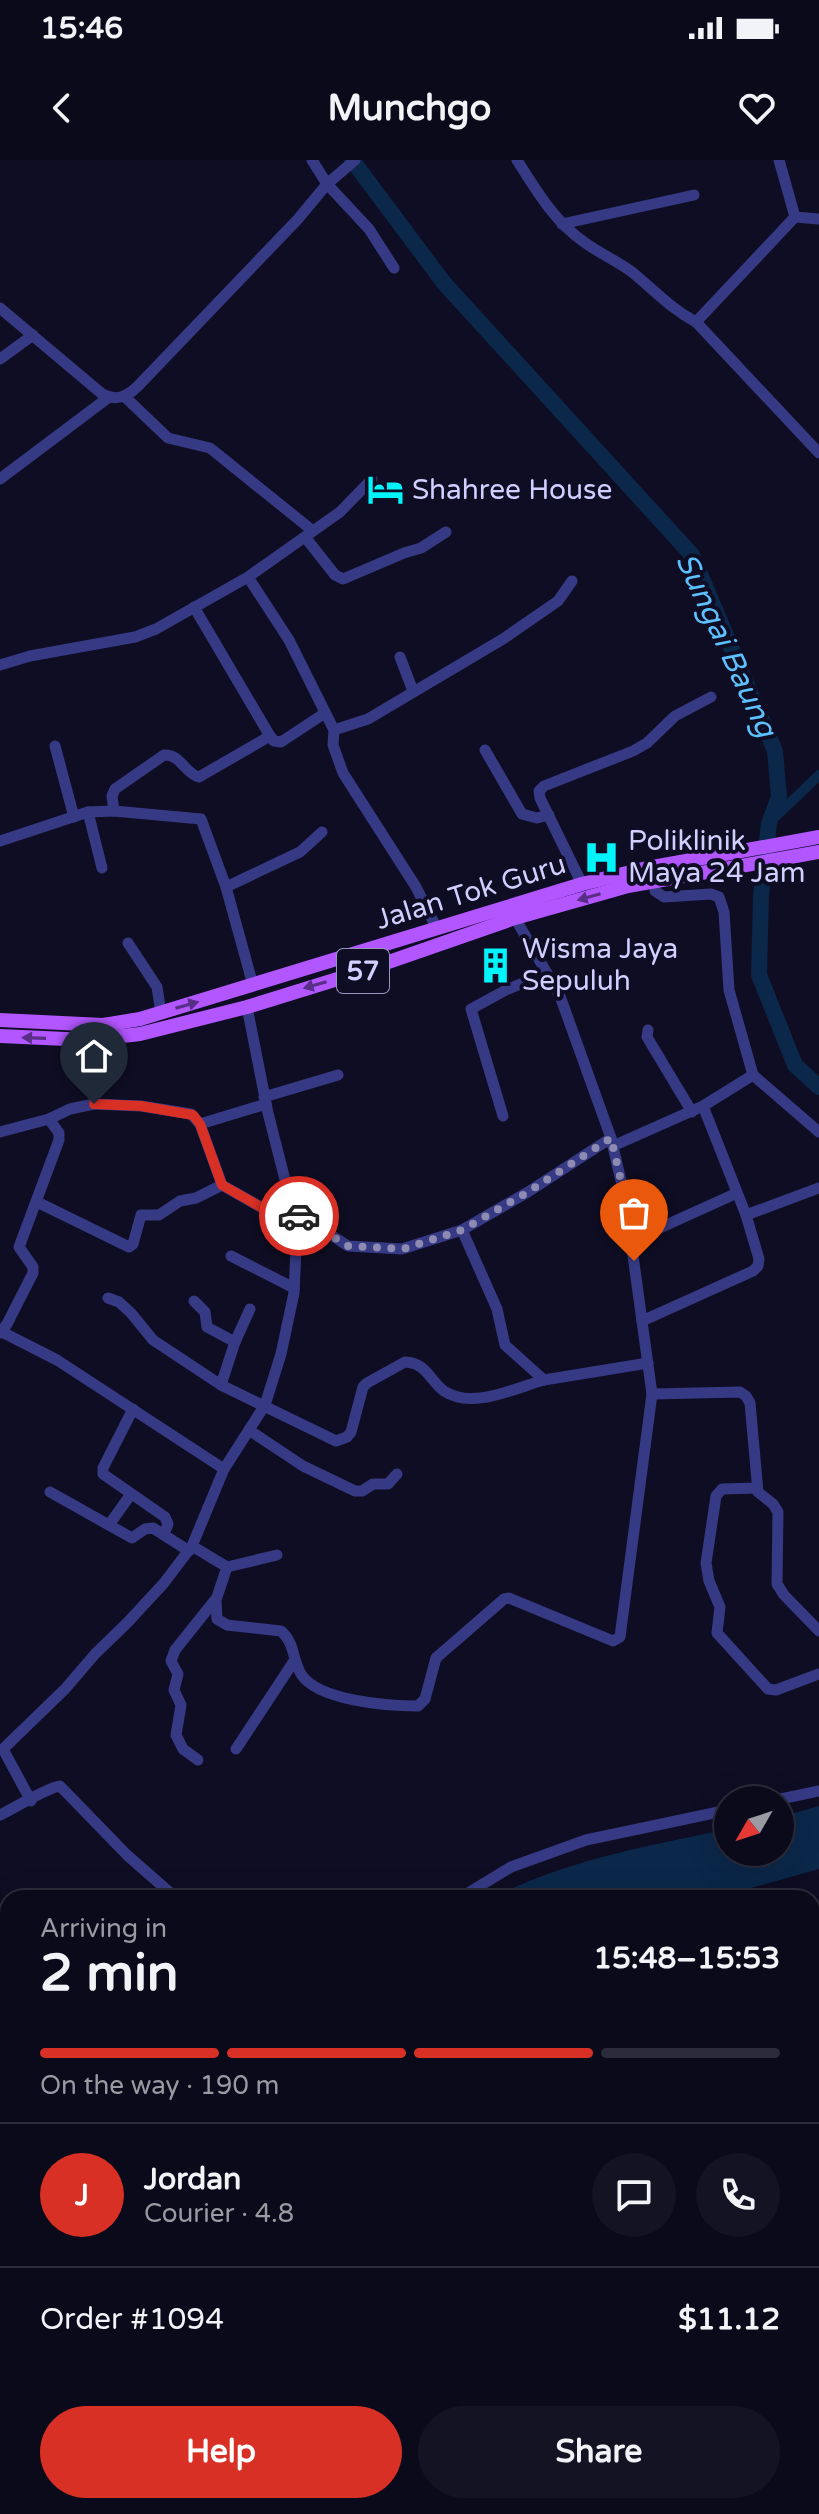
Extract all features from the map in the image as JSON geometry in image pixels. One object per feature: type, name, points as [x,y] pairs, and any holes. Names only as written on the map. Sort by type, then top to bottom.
[{"type":"main road","name":"Jalan Tok Guru","points":[[0,1020],[103,1025],[161,1013],[582,884],[647,868],[819,837]]},
{"type":"main road","name":"Jalan Tok Guru","points":[[0,1036],[112,1039],[247,1007],[357,973],[515,918],[655,880],[819,852]]},
{"type":"main road","points":[[279,978],[284,994]]},
{"type":"street","points":[[312,160],[328,184],[369,229],[394,268]]},
{"type":"street","points":[[0,479],[109,397],[132,393],[328,184],[355,160]]},
{"type":"street","points":[[517,160],[543,202],[562,224],[582,241],[630,271],[677,312],[696,322],[819,453]]},
{"type":"street","points":[[779,160],[795,217]]},
{"type":"street","points":[[562,224],[694,195]]},
{"type":"street","points":[[696,322],[795,217]]},
{"type":"street","points":[[795,217],[819,219]]},
{"type":"street","points":[[0,308],[109,397]]},
{"type":"street","points":[[0,359],[33,335]]},
{"type":"street","points":[[124,396],[168,438],[210,448],[309,534],[335,575],[343,579],[426,546],[446,532]]},
{"type":"street","points":[[0,665],[30,656],[144,634],[248,577],[340,512],[372,479]]},
{"type":"street","points":[[248,577],[289,640],[334,730],[333,745],[343,773],[416,887],[437,929]]},
{"type":"street","points":[[334,730],[368,719],[539,616],[559,600],[572,581]]},
{"type":"street","points":[[194,607],[274,741],[281,742],[325,713]]},
{"type":"street","points":[[400,657],[413,691]]},
{"type":"street","points":[[582,884],[539,791],[544,786],[633,751],[647,743],[675,716],[711,697]]},
{"type":"street","points":[[114,811],[112,796],[119,784],[164,755],[171,754],[194,776],[199,777],[270,736]]},
{"type":"street","points":[[55,746],[74,817]]},
{"type":"street","points":[[485,750],[522,814],[537,818],[549,815]]},
{"type":"street","points":[[0,841],[88,812],[114,811],[201,819],[226,887],[253,985]]},
{"type":"street","points":[[88,812],[102,868]]},
{"type":"street","points":[[226,887],[300,852],[322,832]]},
{"type":"street","points":[[655,880],[655,891],[664,897],[711,894],[722,902],[729,990],[753,1075],[819,1132]]},
{"type":"street","points":[[227,1567],[216,1600],[216,1616],[227,1625],[281,1631],[291,1641],[294,1661],[304,1679],[334,1697],[418,1706],[425,1699],[436,1658],[502,1599],[509,1598],[613,1641],[619,1639],[652,1394],[631,1241],[612,1142],[560,996],[515,918]]},
{"type":"street","points":[[128,943],[157,987],[161,1013]]},
{"type":"street","points":[[503,1116],[471,1009],[547,973]]},
{"type":"street","points":[[31,1801],[1,1748],[65,1689],[190,1549],[224,1469],[265,1405],[281,1354],[294,1288],[294,1215],[265,1100],[247,1007]]},
{"type":"street","points":[[642,1321],[756,1269],[759,1259],[746,1215],[698,1109],[647,1037],[648,1030]]},
{"type":"street","points":[[200,1124],[338,1075]]},
{"type":"street","points":[[0,1132],[94,1104],[141,1106],[191,1114],[200,1124],[222,1185],[273,1214],[294,1215],[308,1220],[350,1246],[402,1249],[462,1230],[612,1142],[698,1109],[753,1075]]},
{"type":"street","points":[[49,1119],[60,1136],[19,1247],[33,1267],[33,1273],[1,1332],[57,1360],[224,1469]]},
{"type":"street","points":[[37,1202],[129,1247],[133,1244],[141,1215],[159,1215],[180,1201],[198,1197],[222,1185]]},
{"type":"street","points":[[746,1215],[819,1188]]},
{"type":"street","points":[[631,1241],[737,1193]]},
{"type":"street","points":[[462,1230],[497,1309],[505,1345],[544,1380]]},
{"type":"street","points":[[231,1256],[294,1288]]},
{"type":"street","points":[[108,1298],[119,1302],[131,1313],[153,1340],[221,1385],[336,1441],[351,1432],[363,1387],[405,1362],[422,1366],[441,1388],[462,1399],[475,1399],[544,1380],[648,1363]]},
{"type":"street","points":[[194,1301],[205,1312],[206,1325],[210,1330],[235,1342]]},
{"type":"street","points":[[221,1385],[250,1309]]},
{"type":"street","points":[[652,1394],[740,1392],[746,1396],[750,1403],[757,1488],[778,1512],[777,1584],[819,1631]]},
{"type":"street","points":[[133,1409],[103,1471],[107,1479],[166,1519],[168,1524],[164,1534]]},
{"type":"street","points":[[249,1430],[303,1466],[355,1491],[362,1491],[373,1484],[388,1484],[397,1474]]},
{"type":"street","points":[[757,1488],[722,1489],[716,1496],[706,1563],[709,1581],[720,1607],[717,1633],[770,1691],[819,1674]]},
{"type":"street","points":[[50,1492],[132,1538],[150,1527],[227,1567],[277,1555]]},
{"type":"street","points":[[109,1525],[131,1494]]},
{"type":"street","points":[[198,1760],[183,1749],[176,1735],[181,1705],[174,1690],[178,1674],[171,1661],[175,1650],[216,1600]]},
{"type":"street","points":[[236,1749],[294,1661]]},
{"type":"street","points":[[0,1815],[31,1801],[50,1788],[60,1786],[127,1855],[167,1890]]},
{"type":"street","points":[[794,1796],[819,1791]]},
{"type":"street","points":[[473,1890],[511,1867],[586,1840],[714,1813]]},
{"type":"water","points":[[819,1806],[819,1869],[744,1890],[509,1890],[578,1864],[714,1832],[714,1866],[794,1866],[794,1813]]},
{"type":"waterway","name":"Sungai Baung","points":[[352,160],[444,283],[692,555],[775,751],[779,797],[769,823],[761,896],[759,975],[795,1065],[819,1087]]},
{"type":"waterway","points":[[769,823],[819,775]]},
{"type":"way so far","points":[[299,1216],[348,1246],[403,1249],[462,1230],[611,1138],[625,1198],[634,1261]]},
{"type":"place","name":"Shahree House","points":[[386,490]]},
{"type":"place","name":"Poliklinik Maya 24 Jam","points":[[602,857]]},
{"type":"place","name":"Wisma Jaya Sepuluh","points":[[496,965]]},
{"type":"route","points":[[94,1104],[141,1106],[195,1116],[222,1185],[273,1214],[299,1216]]}]
